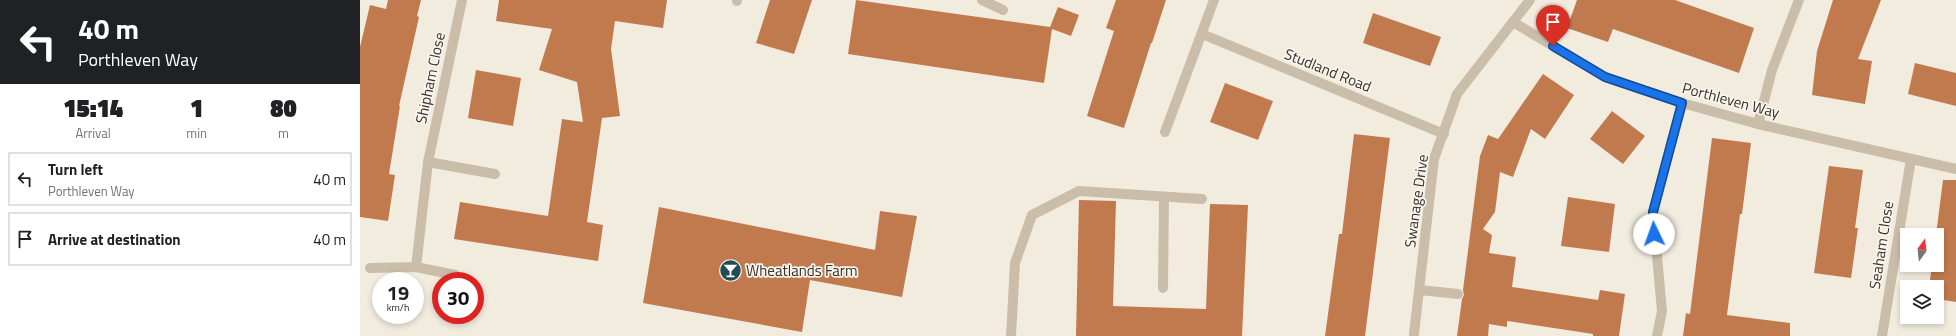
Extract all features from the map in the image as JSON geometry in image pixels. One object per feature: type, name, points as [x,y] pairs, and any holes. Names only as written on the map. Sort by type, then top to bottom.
[{"type":"street","name":"Shipham Close","points":[[416,267],[428,162],[462,0]]},
{"type":"street","points":[[982,0],[1003,10]]},
{"type":"street","points":[[1165,132],[1214,0]]},
{"type":"street","name":"Swanage Drive","points":[[1414,334],[1434,159],[1457,94],[1530,0]]},
{"type":"street","points":[[1758,124],[1772,70],[1799,0]]},
{"type":"street","name":"Porthleven Way","points":[[1513,22],[1605,77],[1682,103],[1758,124],[1956,169]]},
{"type":"street","name":"Studland Road","points":[[1202,34],[1444,134]]},
{"type":"street","points":[[1657,336],[1662,311],[1653,212],[1682,103]]},
{"type":"street","name":"Seaham Close","points":[[1882,336],[1911,159]]},
{"type":"street","points":[[428,162],[495,174]]},
{"type":"street","points":[[1011,336],[1015,263],[1032,215],[1079,191],[1202,199]]},
{"type":"street","points":[[1163,288],[1164,197]]},
{"type":"street","points":[[370,268],[416,267],[440,272]]},
{"type":"street","points":[[1420,290],[1458,294]]},
{"type":"building","points":[[388,0],[421,0],[417,16],[419,17],[399,106],[389,174],[395,175],[388,221],[360,217],[360,47],[370,5],[386,9]]},
{"type":"building","points":[[499,0],[667,0],[663,28],[615,21],[611,49],[620,116],[602,118],[587,222],[603,225],[598,261],[454,239],[460,202],[548,216],[562,119],[583,122],[577,82],[539,70],[552,29],[496,21]]},
{"type":"building","points":[[770,0],[812,0],[794,54],[756,43]]},
{"type":"building","points":[[856,0],[1050,27],[1058,7],[1079,15],[1071,36],[1052,29],[1044,83],[848,54]]},
{"type":"building","points":[[1116,0],[1166,0],[1124,128],[1087,116],[1114,31],[1106,28]]},
{"type":"building","points":[[1577,0],[1675,0],[1754,28],[1739,73],[1613,29],[1608,42],[1567,28]]},
{"type":"building","points":[[1833,0],[1881,0],[1858,59],[1872,61],[1865,104],[1812,95],[1817,51]]},
{"type":"building","points":[[1373,13],[1441,37],[1430,66],[1363,43]]},
{"type":"building","points":[[1915,63],[1956,73],[1956,106],[1908,94]]},
{"type":"building","points":[[476,70],[521,78],[513,126],[468,118]]},
{"type":"building","points":[[1543,74],[1574,95],[1545,139],[1531,129],[1513,177],[1500,172],[1495,212],[1483,229],[1492,235],[1489,253],[1516,257],[1512,287],[1598,300],[1600,290],[1625,294],[1619,336],[1593,336],[1593,334],[1507,321],[1507,327],[1489,324],[1488,336],[1457,336],[1462,299],[1464,295],[1463,290],[1480,156],[1488,135],[1498,139]]},
{"type":"building","points":[[1225,83],[1273,101],[1258,140],[1210,122]]},
{"type":"building","points":[[1612,111],[1645,136],[1623,164],[1590,139]]},
{"type":"building","points":[[1354,134],[1390,138],[1365,336],[1325,336],[1339,234],[1342,234]]},
{"type":"building","points":[[1712,138],[1751,143],[1727,315],[1790,323],[1790,336],[1683,336],[1686,313],[1690,314]]},
{"type":"building","points":[[1829,166],[1863,170],[1855,228],[1858,228],[1851,278],[1814,273]]},
{"type":"building","points":[[1943,180],[1956,180],[1956,302],[1944,300],[1944,280],[1930,280],[1931,272],[1944,272],[1944,228],[1937,228]]},
{"type":"building","points":[[1568,197],[1615,204],[1609,252],[1561,246]]},
{"type":"building","points":[[1079,200],[1116,201],[1113,306],[1206,309],[1210,204],[1248,205],[1242,336],[1076,336]]},
{"type":"building","name":"Wheatlands Farm","points":[[659,207],[875,250],[880,211],[917,216],[902,297],[810,280],[802,332],[643,303]]},
{"type":"place","name":"Wheatlands Farm","points":[[730,270]]},
{"type":"route","points":[[1553,46],[1605,77],[1682,103],[1653,212],[1654,234]]}]
